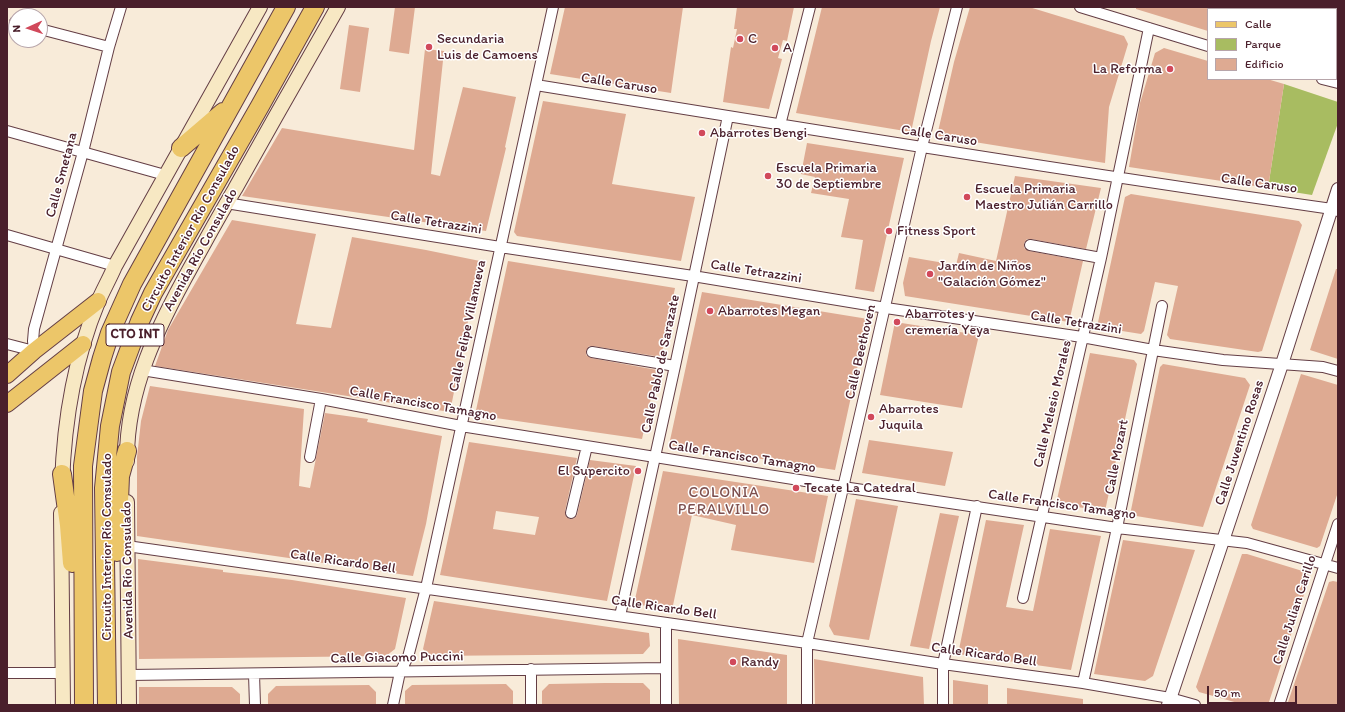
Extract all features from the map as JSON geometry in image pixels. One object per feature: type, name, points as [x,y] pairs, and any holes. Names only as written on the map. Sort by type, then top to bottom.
[{"type":"highway","name":"Circuito Interior Río Consulado","points":[[84,705],[83,466],[92,397],[102,358],[113,327],[132,284],[286,7]]},
{"type":"highway","name":"Circuito Interior Río Consulado","points":[[107,705],[104,488],[111,420],[121,372],[140,321],[154,292],[315,7]]},
{"type":"highway","points":[[181,148],[232,105]]},
{"type":"highway","points":[[106,610],[116,561],[120,482],[123,462],[127,451]]},
{"type":"highway","points":[[62,474],[70,525],[74,592],[84,623]]},
{"type":"main road","name":"CTO INT","points":[[63,705],[60,534],[62,474],[68,412],[74,377],[83,344],[98,301],[115,266],[260,7]]},
{"type":"main road","name":"Avenida Río Consulado","points":[[129,705],[127,451],[131,414],[142,370],[154,339],[169,308],[226,203],[338,7]]},
{"type":"main road","points":[[7,375],[34,351],[98,301]]},
{"type":"main road","points":[[7,404],[83,344]]},
{"type":"street","name":"Calle Smetana","points":[[34,351],[34,329],[121,7]]},
{"type":"street","name":"Calle Felipe Villanueva","points":[[393,705],[400,672],[408,657],[426,588],[553,7]]},
{"type":"street","points":[[780,125],[810,7]]},
{"type":"street","name":"Calle Beethoven","points":[[807,705],[808,643],[922,147],[957,7]]},
{"type":"street","points":[[1080,7],[1097,9],[1149,28],[1207,46]]},
{"type":"street","name":"Calle Melesio Morales","points":[[1023,598],[1101,258],[1149,28]]},
{"type":"street","points":[[48,30],[109,47]]},
{"type":"street","points":[[1326,80],[1338,83]]},
{"type":"street","name":"Calle Caruso","points":[[536,85],[1117,178],[1335,210]]},
{"type":"street","name":"Calle Pablo de Sarazate","points":[[620,616],[728,116]]},
{"type":"street","points":[[7,131],[166,175]]},
{"type":"street","name":"Calle Juventino Rosas","points":[[1169,702],[1335,210],[1338,189]]},
{"type":"street","name":"Calle Tetrazzini","points":[[226,203],[500,248],[693,276],[886,308],[1082,337],[1153,350],[1223,360],[1323,367],[1338,371]]},
{"type":"street","points":[[7,235],[115,266]]},
{"type":"street","points":[[1030,245],[1101,258]]},
{"type":"street","name":"Calle Mozart","points":[[1083,683],[1118,528],[1162,306]]},
{"type":"street","points":[[7,344],[34,351]]},
{"type":"street","points":[[592,352],[675,366]]},
{"type":"street","name":"Calle Francisco Tamagno","points":[[142,370],[321,399],[461,426],[655,458],[1118,528],[1247,543],[1338,568]]},
{"type":"street","points":[[310,457],[321,399]]},
{"type":"street","points":[[571,513],[587,446]]},
{"type":"street","points":[[943,705],[943,664],[977,506]]},
{"type":"street","name":"Calle Julian Carillo","points":[[1279,705],[1338,524]]},
{"type":"street","name":"Calle Ricardo Bell","points":[[127,546],[1083,683],[1169,702],[1195,705]]},
{"type":"street","points":[[666,623],[666,705]]},
{"type":"street","name":"Calle Giacomo Puccini","points":[[129,675],[666,668]]},
{"type":"street","points":[[531,669],[531,705]]},
{"type":"street","points":[[7,673],[63,673]]},
{"type":"street","points":[[254,674],[254,705]]},
{"type":"green space","points":[[1284,84],[1338,102],[1338,123],[1312,195],[1268,188]]},
{"type":"building","points":[[395,7],[415,7],[409,54],[389,51]]},
{"type":"building","points":[[565,7],[683,7],[671,93],[550,74]]},
{"type":"building","points":[[737,7],[794,7],[787,41],[783,40],[778,58],[782,59],[769,109],[723,102],[731,47],[733,48],[737,29],[734,29]]},
{"type":"building","points":[[822,7],[940,7],[911,132],[796,113]]},
{"type":"building","points":[[970,7],[1029,7],[1124,36],[1128,44],[1109,107],[1105,163],[937,136],[954,62]]},
{"type":"building","points":[[1136,7],[1208,7],[1207,31],[1136,9]]},
{"type":"building","points":[[349,25],[369,28],[360,92],[340,89]]},
{"type":"building","points":[[1164,48],[1207,61],[1207,80],[1270,80],[1284,84],[1268,188],[1129,167],[1140,103],[1155,53]]},
{"type":"building","points":[[425,49],[444,51],[431,174],[440,176],[463,87],[516,97],[506,148],[486,231],[242,196],[282,128],[414,150]]},
{"type":"building","points":[[543,101],[626,114],[612,184],[695,197],[681,261],[517,236],[514,232]]},
{"type":"building","points":[[807,143],[904,158],[874,292],[855,289],[863,240],[841,237],[849,199],[811,193],[815,177],[801,174]]},
{"type":"building","points":[[1015,176],[1101,188],[1086,249],[1031,239],[1027,239],[1024,243],[1024,248],[1029,251],[1083,261],[1069,322],[905,296],[903,283],[909,257],[956,265],[959,253],[996,261]]},
{"type":"building","points":[[1131,194],[1299,221],[1302,225],[1262,351],[1258,352],[1170,339],[1167,335],[1178,286],[1155,282],[1144,331],[1141,334],[1097,327],[1125,197]]},
{"type":"building","points":[[232,220],[316,234],[296,324],[331,328],[352,237],[480,261],[450,412],[155,366],[168,330]]},
{"type":"building","points":[[508,261],[675,288],[661,357],[593,346],[589,346],[586,351],[586,355],[591,358],[657,370],[642,439],[475,415]]},
{"type":"building","points":[[1336,269],[1338,269],[1338,359],[1310,350]]},
{"type":"building","points":[[702,292],[868,319],[835,470],[669,445]]},
{"type":"building","points":[[895,322],[979,335],[962,408],[880,395]]},
{"type":"building","points":[[1090,353],[1134,360],[1137,364],[1105,511],[1056,504]]},
{"type":"building","points":[[1163,364],[1245,378],[1250,385],[1203,527],[1130,515],[1160,367]]},
{"type":"building","points":[[1301,374],[1338,385],[1338,492],[1320,546],[1317,548],[1253,529],[1251,525]]},
{"type":"building","points":[[150,386],[304,409],[299,486],[310,488],[325,413],[368,419],[367,422],[442,436],[426,524],[413,576],[137,536],[137,457],[141,421]]},
{"type":"building","points":[[869,440],[953,452],[945,486],[862,473]]},
{"type":"building","points":[[469,442],[577,458],[565,511],[566,517],[570,519],[575,518],[577,515],[590,460],[636,466],[607,601],[440,575]],"holes":[[[496,511],[539,517],[535,535],[493,529]]]},
{"type":"building","points":[[663,471],[828,496],[814,563],[731,550],[736,525],[692,515],[672,610],[634,604]]},
{"type":"building","points":[[856,499],[898,506],[869,640],[834,635],[829,626]]},
{"type":"building","points":[[940,513],[959,516],[929,649],[910,646]]},
{"type":"building","points":[[986,520],[1024,525],[1006,607],[1033,611],[1050,529],[1101,536],[1071,670],[958,654]]},
{"type":"building","points":[[1123,540],[1195,550],[1153,676],[1145,681],[1094,674]]},
{"type":"building","points":[[1242,554],[1247,554],[1309,573],[1308,575],[1310,576],[1268,705],[1245,705],[1199,692],[1196,687]]},
{"type":"building","points":[[138,559],[223,570],[223,572],[292,580],[406,598],[395,649],[386,656],[139,659]]},
{"type":"building","points":[[1329,582],[1338,582],[1338,705],[1287,705]]},
{"type":"building","points":[[434,601],[649,633],[650,646],[643,654],[429,656],[423,649]]},
{"type":"building","points":[[678,639],[787,655],[787,705],[679,705]]},
{"type":"building","points":[[814,659],[923,677],[924,705],[815,705]]},
{"type":"building","points":[[953,680],[988,685],[988,705],[953,705]]},
{"type":"building","points":[[643,683],[650,690],[650,705],[542,705],[542,691],[549,684]]},
{"type":"building","points":[[506,684],[513,691],[513,705],[405,705],[405,691],[412,685]]},
{"type":"building","points":[[369,685],[376,692],[376,705],[268,705],[268,694],[276,686]]},
{"type":"building","points":[[139,687],[232,687],[240,694],[240,705],[139,705]]},
{"type":"building","points":[[1007,688],[1083,699],[1083,705],[1007,705]]},
{"type":"place","name":"C","points":[[740,39]]},
{"type":"place","name":"Secundaria Luis de Camoens","points":[[429,47]]},
{"type":"place","name":"A","points":[[775,48]]},
{"type":"place","name":"La Reforma","points":[[1170,69]]},
{"type":"place","name":"Abarrotes Bengi","points":[[702,133]]},
{"type":"place","name":"Escuela Primaria 30 de Septiembre","points":[[768,176]]},
{"type":"place","name":"Escuela Primaria Maestro Julián Carrillo","points":[[967,197]]},
{"type":"place","name":"Fitness Sport","points":[[889,231]]},
{"type":"place","name":"Jardín de Niños \"Galación Gómez\"","points":[[930,274]]},
{"type":"place","name":"Abarrotes Megan","points":[[710,311]]},
{"type":"place","name":"Abarrotes y cremería Yeya","points":[[897,322]]},
{"type":"place","name":"Abarrotes Juquila","points":[[871,417]]},
{"type":"place","name":"El Supercito","points":[[638,471]]},
{"type":"place","name":"Tecate La Catedral","points":[[796,488]]},
{"type":"place","name":"Randy","points":[[733,662]]},
{"type":"district","name":"COLONIA PERALVILLO","points":[[724,502]]}]
